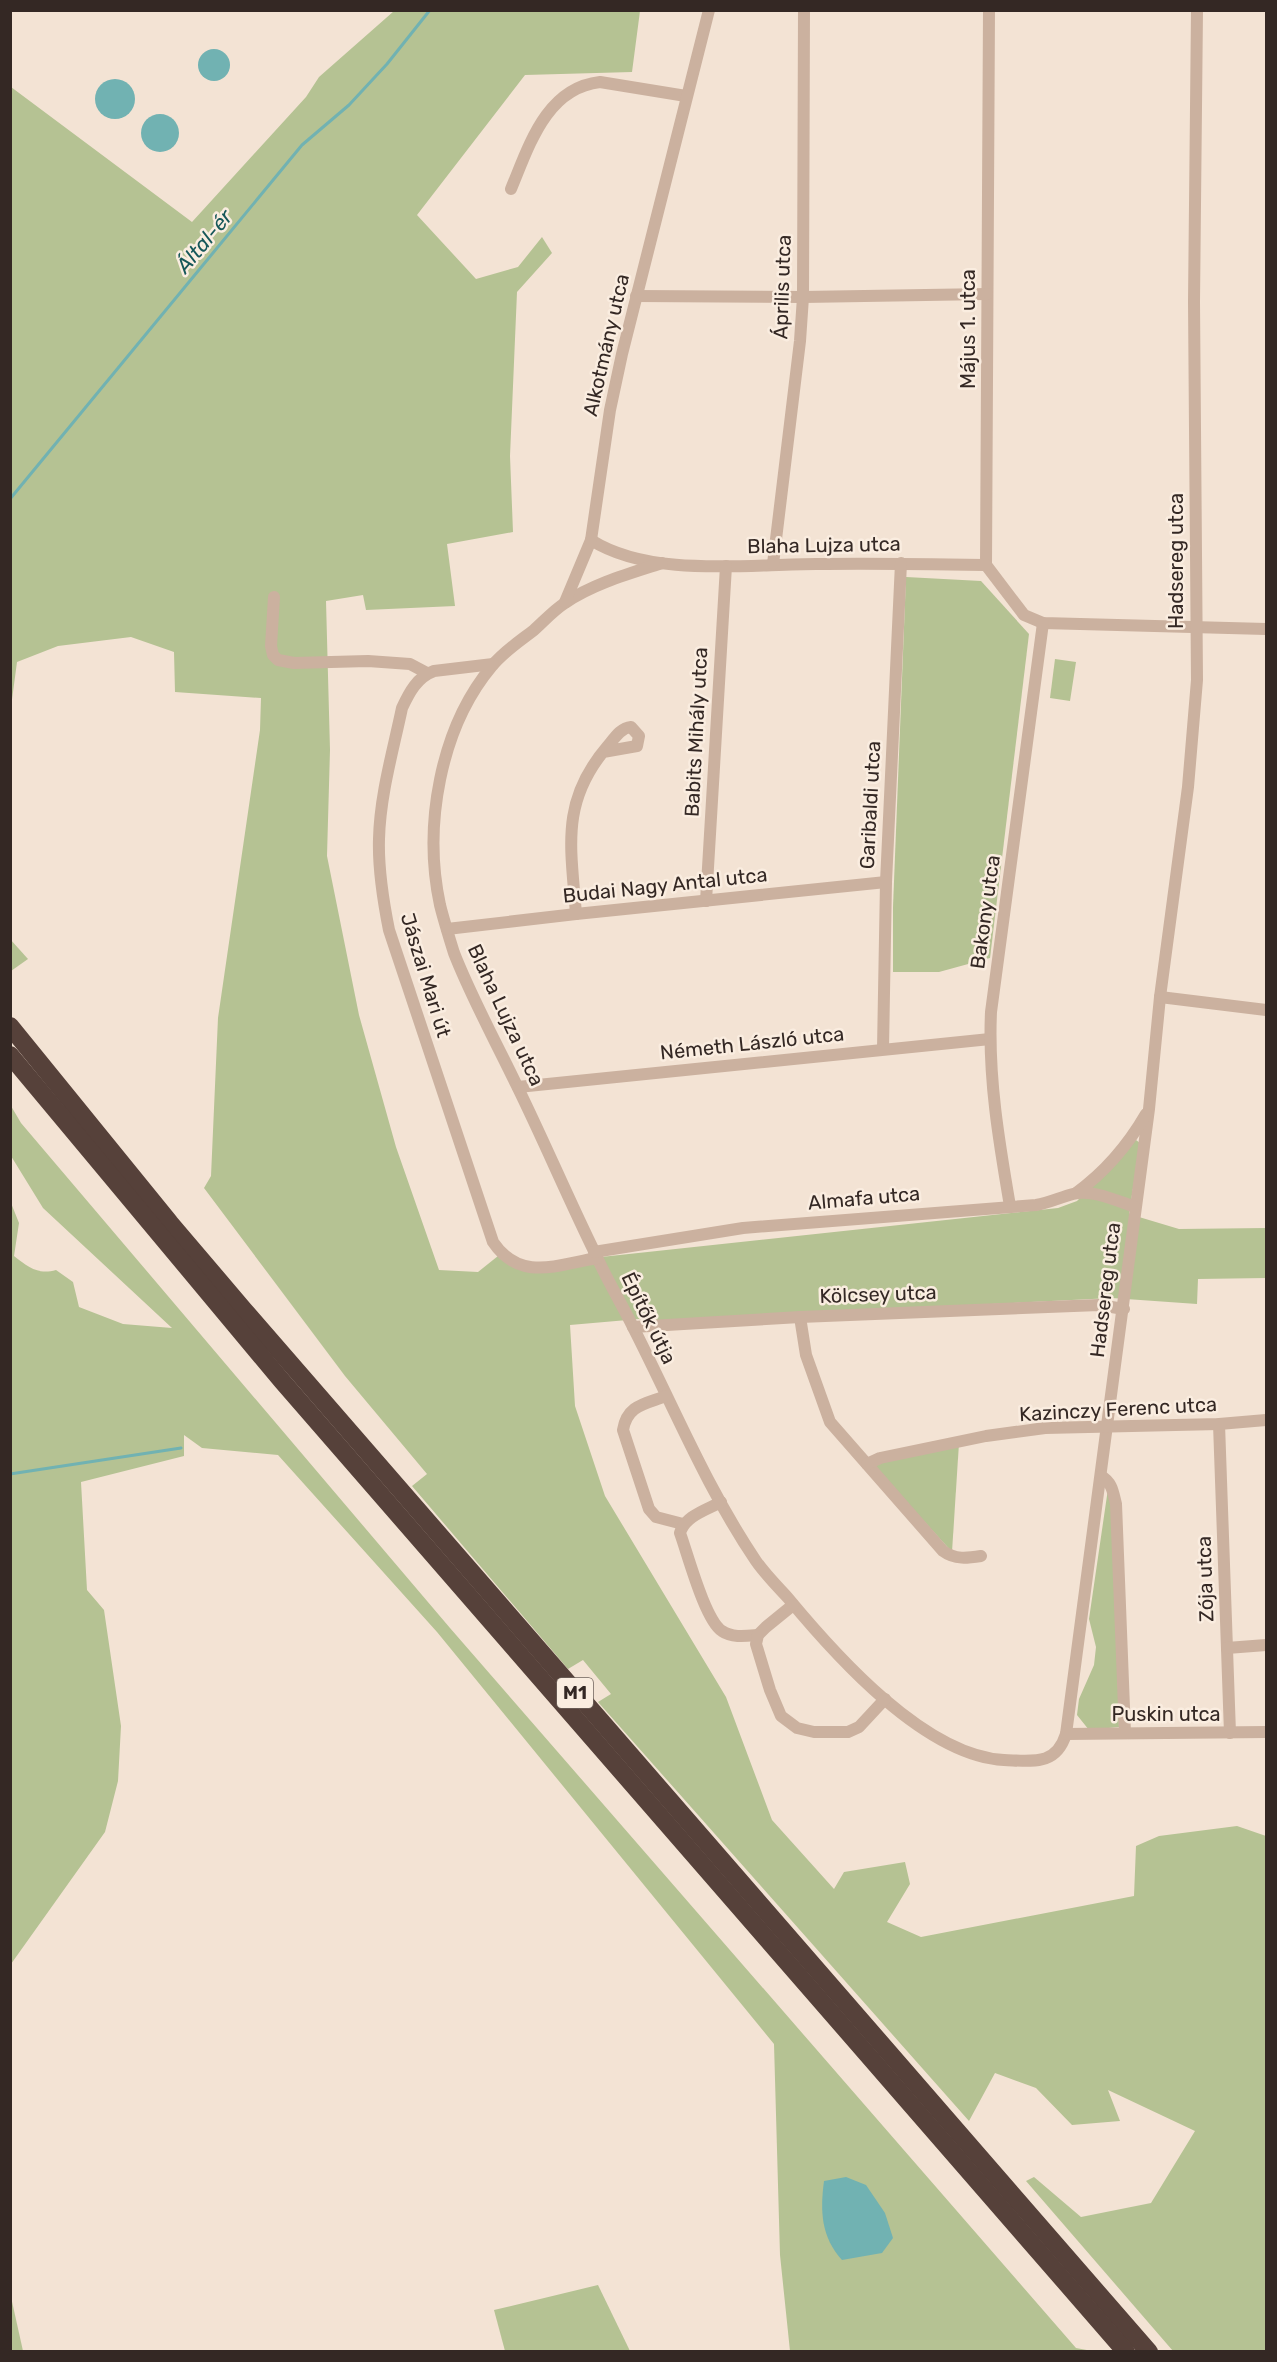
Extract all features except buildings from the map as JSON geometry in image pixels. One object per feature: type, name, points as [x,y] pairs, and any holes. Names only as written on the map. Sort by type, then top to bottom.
[{"type":"highway","name":"M1","points":[[10,1026],[251,1319],[1149,2352]]},
{"type":"highway","name":"M1","points":[[10,1055],[297,1399],[1126,2352]]},
{"type":"street","name":"Alkotmány utca","points":[[566,602],[591,540],[610,410],[636,296],[709,10]]},
{"type":"street","name":"Április utca","points":[[773,564],[803,297],[804,10]]},
{"type":"street","name":"Május 1. utca","points":[[986,565],[988,10]]},
{"type":"street","name":"Hadsereg utca","points":[[1062,1746],[1066,1734],[1106,1427],[1124,1309],[1149,1109],[1160,997],[1188,787],[1197,680],[1194,302],[1197,10]]},
{"type":"street","points":[[511,189],[542,119],[566,95],[577,88],[589,83],[600,82],[686,96]]},
{"type":"street","points":[[636,296],[803,297],[987,294]]},
{"type":"street","name":"Blaha Lujza utca","points":[[591,540],[623,556],[662,563],[726,566],[901,563],[986,565]]},
{"type":"street","name":"Blaha Lujza utca","points":[[596,1255],[518,1087],[463,976],[440,904],[435,825],[441,776],[448,750],[465,708],[493,664],[566,602],[603,584],[662,563]]},
{"type":"street","name":"Garibaldi utca","points":[[883,1049],[886,882],[901,563]]},
{"type":"street","points":[[986,565],[1024,615],[1043,623],[1266,629]]},
{"type":"street","name":"Babits Mihály utca","points":[[706,901],[726,566]]},
{"type":"street","points":[[274,597],[271,646],[273,655],[278,660],[294,663],[369,661],[410,664],[427,673],[453,667],[493,664]]},
{"type":"street","name":"Bakony utca","points":[[1010,1206],[995,1117],[990,1039],[991,1012],[1043,623]]},
{"type":"street","name":"Jászai Mari út","points":[[427,673],[415,684],[402,708],[382,804],[379,869],[389,930],[493,1242],[510,1261],[531,1268],[596,1255]]},
{"type":"street","points":[[576,914],[570,835],[572,820],[581,786],[603,752]]},
{"type":"street","name":"Budai Nagy Antal utca","points":[[447,929],[886,882]]},
{"type":"street","points":[[1160,997],[1266,1010]]},
{"type":"street","name":"Németh László utca","points":[[518,1087],[990,1039]]},
{"type":"street","name":"Hadsereg utca","points":[[1076,1193],[1119,1153],[1149,1109]]},
{"type":"street","name":"Almafa utca","points":[[596,1255],[743,1228],[1036,1205],[1076,1193],[1100,1195],[1135,1207]]},
{"type":"street","name":"Építők útja","points":[[596,1255],[721,1502],[758,1563],[845,1663],[885,1699],[945,1742],[970,1754],[996,1759],[1040,1760],[1051,1757],[1062,1746]]},
{"type":"street","name":"Kölcsey utca","points":[[633,1327],[800,1317],[1099,1305],[1124,1309]]},
{"type":"street","points":[[800,1317],[806,1355],[830,1422],[943,1551],[949,1556],[965,1558],[981,1556]]},
{"type":"street","name":"Építők útja","points":[[666,1396],[632,1410],[625,1418],[623,1430],[649,1509],[656,1517],[682,1524]]},
{"type":"street","name":"Kazinczy Ferenc utca","points":[[867,1464],[880,1458],[1044,1428],[1219,1424],[1266,1420]]},
{"type":"street","name":"Zója utca","points":[[1219,1424],[1230,1733]]},
{"type":"street","points":[[1101,1476],[1108,1479],[1112,1486],[1116,1504],[1125,1733]]},
{"type":"street","points":[[721,1502],[682,1524],[680,1533],[711,1621],[722,1632],[736,1636],[758,1635]]},
{"type":"street","points":[[793,1605],[758,1635],[756,1644],[770,1690],[781,1716],[797,1728],[814,1732],[848,1732],[859,1727],[885,1699]]},
{"type":"street","points":[[1227,1648],[1266,1645]]},
{"type":"street","name":"Puskin utca","points":[[1066,1734],[1266,1731]]},
{"type":"green space","points":[[394,11],[640,11],[632,72],[525,75],[417,215],[476,279],[518,267],[542,237],[552,253],[517,292],[510,456],[513,532],[447,544],[455,606],[366,610],[363,595],[326,601],[330,750],[327,856],[359,1015],[396,1147],[439,1270],[478,1272],[498,1256],[521,1268],[601,1257],[1058,1208],[1077,1201],[1136,1140],[1140,1143],[1129,1214],[1179,1229],[1266,1228],[1266,1278],[1198,1279],[1197,1304],[1112,1298],[648,1321],[639,1319],[570,1325],[575,1406],[605,1496],[726,1697],[772,1820],[834,1889],[844,1872],[905,1862],[910,1884],[887,1922],[921,1937],[1134,1896],[1136,1846],[1159,1836],[1237,1826],[1266,1836],[1266,2351],[1173,2351],[1026,2181],[1034,2177],[1081,2217],[1151,2203],[1195,2131],[1108,2090],[1120,2121],[1072,2125],[1036,2088],[995,2073],[969,2121],[598,1702],[611,1694],[583,1660],[568,1669],[412,1486],[427,1474],[345,1376],[204,1188],[211,1176],[218,1018],[260,730],[261,698],[175,692],[174,652],[131,637],[58,646],[17,662],[11,707],[11,87],[192,222],[306,97],[319,77]]},
{"type":"green space","points":[[906,577],[981,581],[1029,634],[990,958],[939,972],[893,972],[893,907]]},
{"type":"green space","points":[[1055,659],[1076,662],[1070,701],[1050,698]]},
{"type":"green space","points":[[10,939],[28,959],[11,971],[10,971]]},
{"type":"green space","points":[[11,1106],[21,1123],[450,1628],[1076,2348],[1092,2351],[790,2351],[780,2255],[774,2044],[437,1632],[278,1455],[202,1448],[184,1435],[184,1456],[81,1482],[87,1590],[104,1610],[121,1726],[118,1781],[105,1832],[11,1964],[11,1203],[19,1223],[14,1256],[38,1271],[56,1270],[73,1282],[79,1307],[123,1324],[172,1328],[43,1208],[11,1156]]},
{"type":"green space","points":[[959,1443],[952,1552],[873,1465]]},
{"type":"green space","points":[[1109,1482],[1113,1504],[1119,1727],[1089,1730],[1077,1715],[1079,1699],[1094,1665],[1096,1647],[1089,1619]]},
{"type":"green space","points":[[598,2285],[630,2351],[505,2351],[494,2310]]},
{"type":"green space","points":[[11,2297],[23,2351],[11,2351]]},
{"type":"water","points":[[214,49],[225,54],[230,65],[225,76],[214,81],[203,76],[198,65],[203,54]]},
{"type":"water","points":[[115,79],[129,85],[135,99],[129,113],[115,119],[101,113],[95,99],[101,85]]},
{"type":"water","points":[[160,114],[174,119],[179,133],[174,147],[160,152],[146,147],[141,133],[146,119]]},
{"type":"water","points":[[846,2177],[866,2185],[885,2213],[893,2238],[882,2253],[842,2260],[830,2242],[822,2213],[824,2181]]},
{"type":"waterway","name":"Által-ér","points":[[10,499],[302,145],[349,105],[387,64],[430,10]]},
{"type":"waterway","points":[[10,1474],[181,1448]]}]
